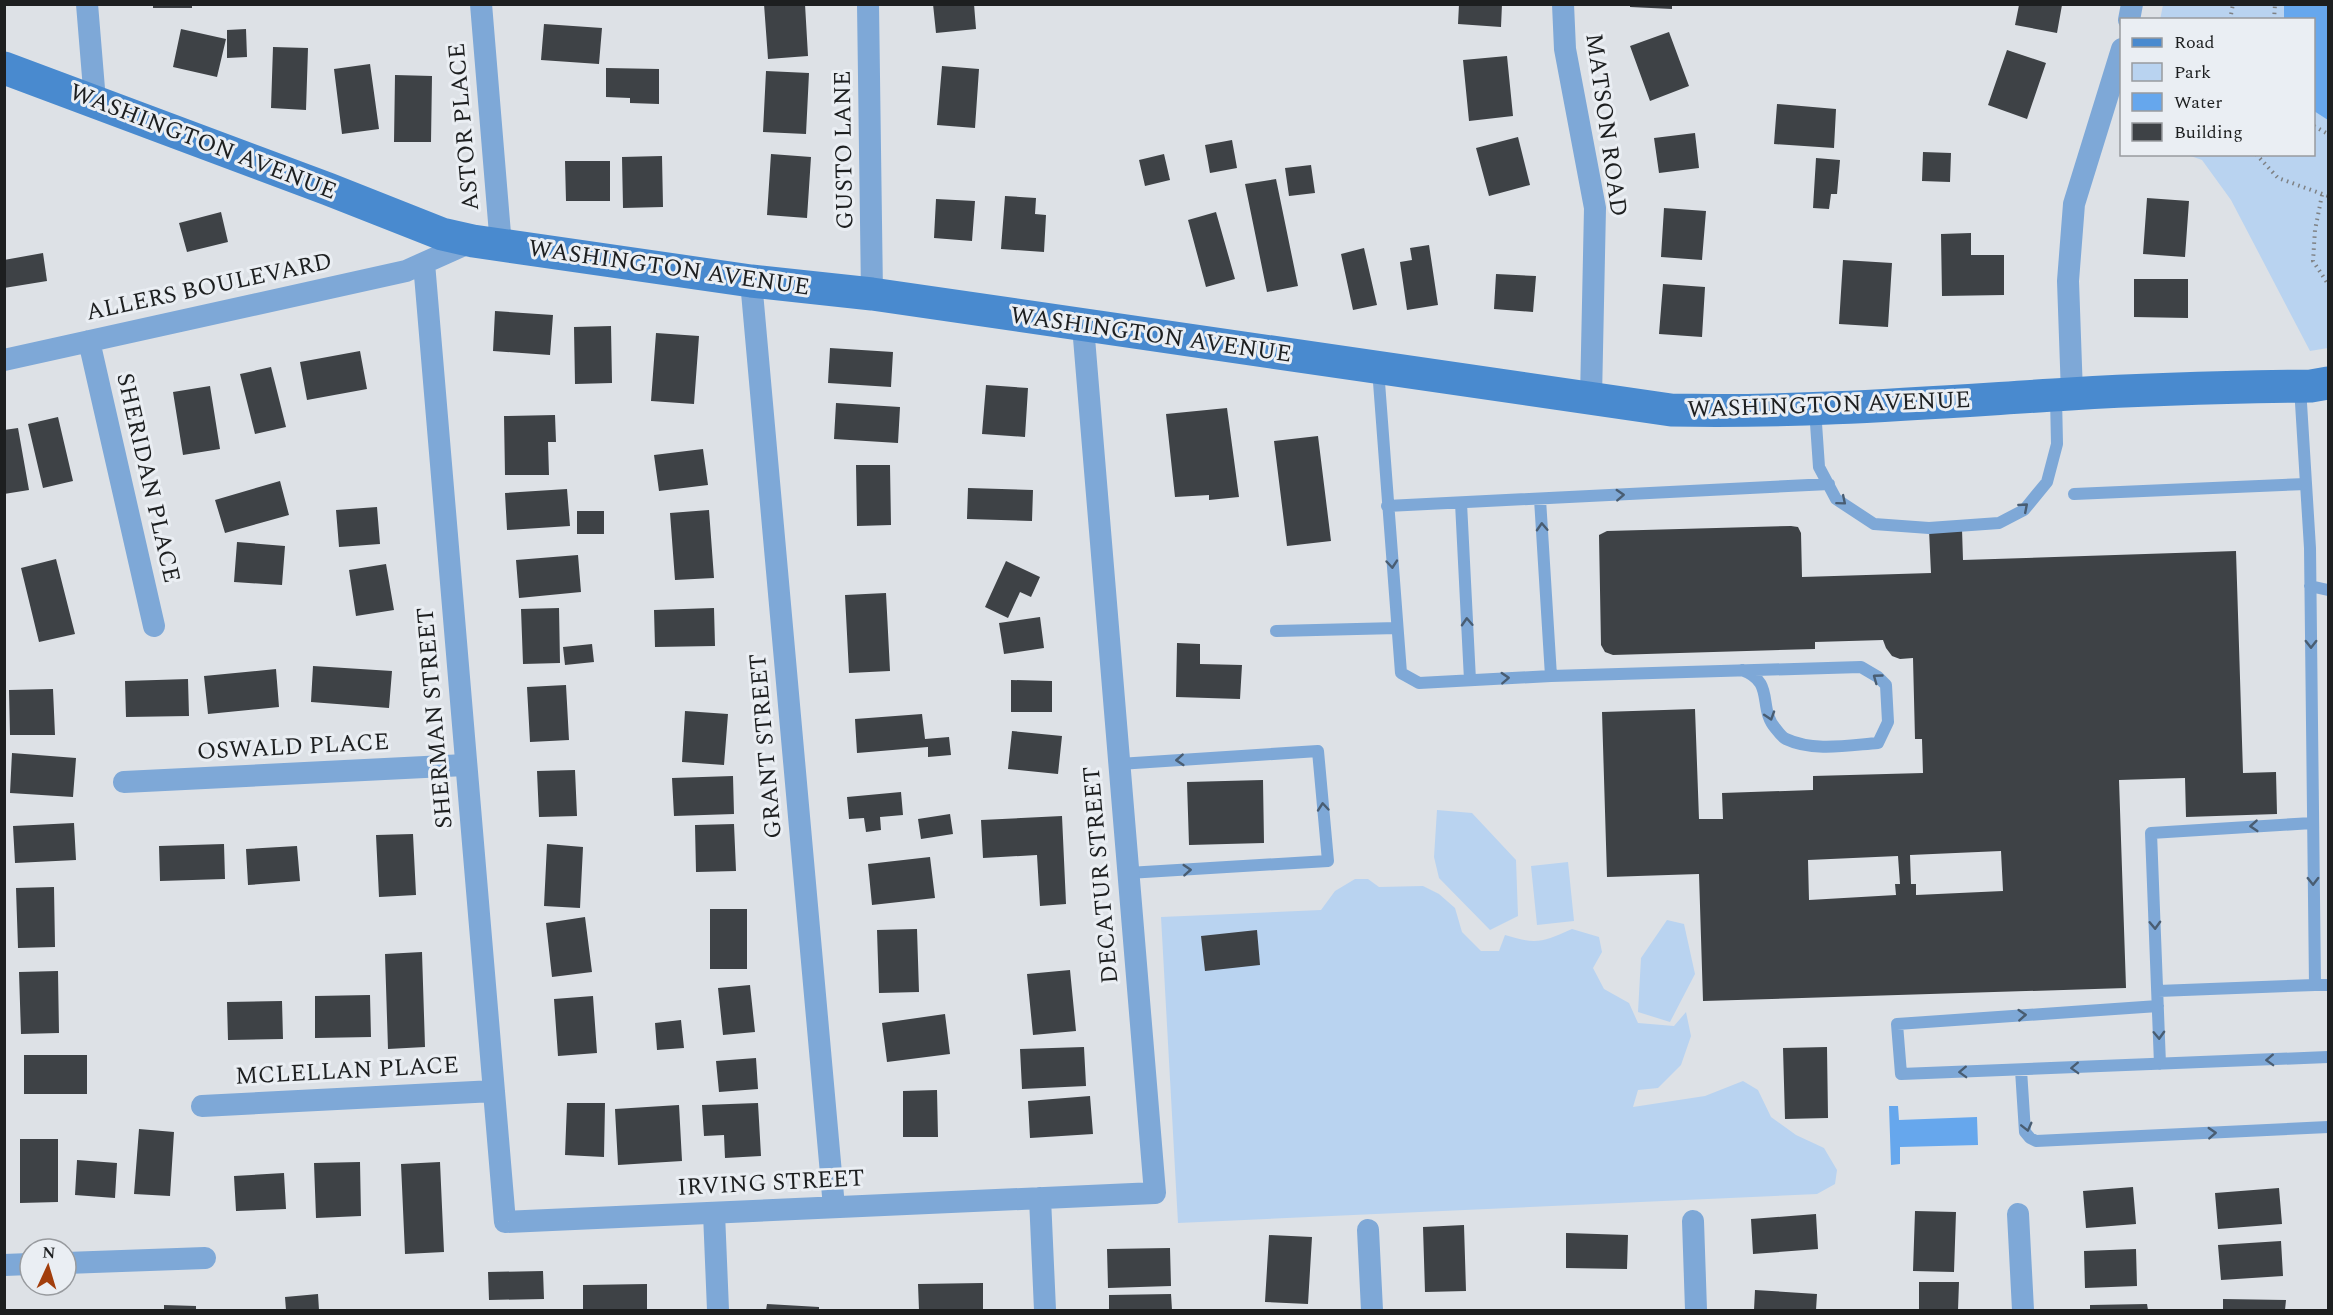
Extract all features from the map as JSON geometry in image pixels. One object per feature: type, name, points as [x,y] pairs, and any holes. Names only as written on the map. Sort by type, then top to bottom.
[{"type":"street","points":[[87,4],[94,101]]},
{"type":"street","name":"ASTOR PLACE","points":[[481,4],[487,243]]},
{"type":"street","name":"GUSTO LANE","points":[[868,4],[872,294]]},
{"type":"street","name":"MATSON ROAD","points":[[1563,4],[1565,49],[1594,208],[1591,398]]},
{"type":"street","points":[[2064,394],[2073,204],[2120,52]]},
{"type":"street","name":"WASHINGTON AVENUE","points":[[4,68],[442,234],[487,243],[751,281],[872,294],[1671,410],[1744,411],[2064,394],[2314,385]]},
{"type":"street","points":[[424,263],[487,243]]},
{"type":"street","name":"ALLERS BOULEVARD","points":[[4,360],[406,271],[424,263]]},
{"type":"street","name":"SHERMAN STREET","points":[[424,263],[505,1222]]},
{"type":"street","name":"GRANT STREET","points":[[751,281],[834,1207]]},
{"type":"street","name":"DECATUR STREET","points":[[1040,1198],[1155,1193],[1083,326]]},
{"type":"street","name":"SHERIDAN PLACE","points":[[89,341],[154,626]]},
{"type":"street","name":"OSWALD PLACE","points":[[124,782],[465,765]]},
{"type":"street","name":"MCLELLAN PLACE","points":[[202,1106],[494,1091]]},
{"type":"street","points":[[1040,1198],[1045,1311]]},
{"type":"street","name":"IRVING STREET","points":[[505,1222],[1040,1198]]},
{"type":"street","points":[[714,1213],[718,1311]]},
{"type":"street","points":[[2019,1214],[2023,1311]]},
{"type":"street","points":[[1693,1221],[1696,1311]]},
{"type":"street","points":[[1368,1230],[1372,1311]]},
{"type":"street","points":[[78,1263],[205,1258]]},
{"type":"lane","points":[[1378,368],[1401,673],[1419,683],[1551,676],[1742,670],[1861,667],[1878,676],[1886,685],[1888,722],[1878,743],[1837,747],[1804,744],[1784,739],[1769,721],[1763,686],[1754,675],[1742,670]]},
{"type":"lane","points":[[2314,385],[2306,483],[2310,586],[2315,985]]},
{"type":"lane","points":[[1815,408],[1820,467],[1836,499],[1874,524],[1929,528],[1999,524],[2024,510],[2047,482],[2057,444],[2064,394]]},
{"type":"lane","points":[[2074,494],[2306,483]]},
{"type":"lane","points":[[1387,506],[1829,484]]},
{"type":"lane","points":[[1540,499],[1551,676]]},
{"type":"lane","points":[[1461,502],[1470,680]]},
{"type":"lane","points":[[2310,586],[2328,590]]},
{"type":"lane","points":[[1276,631],[1397,628]]},
{"type":"lane","points":[[1119,764],[1318,751],[1328,861],[1128,873]]},
{"type":"lane","points":[[2160,1064],[2151,833],[2312,823]]},
{"type":"lane","points":[[2158,991],[2328,985]]},
{"type":"lane","points":[[2158,1006],[1897,1024],[1901,1074],[2328,1057]]},
{"type":"lane","points":[[2021,1070],[2025,1132],[2036,1141],[2328,1127]]},
{"type":"path","points":[[2258,156],[2278,178],[2328,196]]},
{"type":"path","points":[[2322,195],[2315,230],[2313,261],[2328,284]]},
{"type":"green space","points":[[2163,5],[2328,5],[2328,348],[2310,351],[2231,200],[2202,160],[2191,156],[2315,156],[2315,18],[2160,18]]},
{"type":"green space","points":[[1437,810],[1472,813],[1516,860],[1518,916],[1490,930],[1439,878],[1434,857]]},
{"type":"green space","points":[[1568,862],[1574,921],[1537,925],[1531,866]]},
{"type":"green space","points":[[1355,879],[1368,879],[1379,887],[1423,886],[1439,894],[1455,908],[1462,932],[1481,951],[1499,951],[1505,935],[1539,941],[1572,929],[1599,937],[1602,952],[1593,968],[1604,989],[1629,1003],[1638,1023],[1674,1026],[1686,1012],[1691,1036],[1681,1065],[1658,1088],[1638,1090],[1633,1107],[1705,1096],[1743,1081],[1758,1090],[1771,1117],[1796,1135],[1824,1148],[1837,1170],[1835,1184],[1817,1194],[1178,1223],[1161,917],[1321,910],[1335,891]]},
{"type":"green space","points":[[1667,920],[1684,924],[1695,974],[1670,1022],[1638,1012],[1641,958]]},
{"type":"water","points":[[2284,5],[2328,5],[2328,120],[2315,112],[2315,18],[2284,18]]},
{"type":"water","points":[[1889,1106],[1898,1106],[1899,1120],[1977,1117],[1978,1145],[1900,1147],[1900,1164],[1891,1165]]},
{"type":"building","points":[[153,4],[192,4],[192,8],[153,8]]},
{"type":"building","points":[[764,4],[805,4],[808,56],[768,59]]},
{"type":"building","points":[[933,4],[974,4],[976,29],[936,33]]},
{"type":"building","points":[[1459,4],[1502,4],[1501,27],[1458,24]]},
{"type":"building","points":[[1630,5],[1672,5],[1672,9],[1630,7]]},
{"type":"building","points":[[2019,5],[2062,5],[2057,33],[2015,25]]},
{"type":"building","points":[[544,24],[602,28],[599,64],[541,60]]},
{"type":"building","points":[[181,29],[226,39],[217,77],[173,67]]},
{"type":"building","points":[[246,29],[247,57],[227,58],[227,30]]},
{"type":"building","points":[[1669,32],[1689,86],[1650,101],[1630,46]]},
{"type":"building","points":[[273,47],[308,48],[306,110],[271,108]]},
{"type":"building","points":[[2007,50],[2046,63],[2027,119],[1988,105]]},
{"type":"building","points":[[1507,56],[1513,116],[1469,121],[1463,60]]},
{"type":"building","points":[[370,64],[379,129],[342,134],[334,69]]},
{"type":"building","points":[[942,66],[979,69],[975,128],[937,125]]},
{"type":"building","points":[[606,68],[659,69],[659,104],[630,103],[630,98],[606,97]]},
{"type":"building","points":[[766,71],[809,73],[806,134],[763,132]]},
{"type":"building","points":[[395,75],[432,76],[431,142],[394,142]]},
{"type":"building","points":[[1777,104],[1836,109],[1834,148],[1774,144]]},
{"type":"building","points":[[1695,133],[1699,168],[1659,173],[1654,138]]},
{"type":"building","points":[[1518,137],[1530,185],[1489,196],[1476,148]]},
{"type":"building","points":[[1232,140],[1237,168],[1210,173],[1205,145]]},
{"type":"building","points":[[1923,152],[1951,153],[1950,182],[1922,181]]},
{"type":"building","points":[[771,154],[811,157],[807,218],[767,215]]},
{"type":"building","points":[[1164,154],[1170,180],[1145,186],[1139,160]]},
{"type":"building","points":[[662,156],[663,207],[623,208],[622,157]]},
{"type":"building","points":[[1816,158],[1840,160],[1837,194],[1831,194],[1829,209],[1813,208]]},
{"type":"building","points":[[565,161],[610,161],[610,201],[566,201]]},
{"type":"building","points":[[1311,165],[1315,193],[1289,196],[1285,168]]},
{"type":"building","points":[[1276,179],[1298,286],[1267,292],[1245,184]]},
{"type":"building","points":[[1005,196],[1036,198],[1035,214],[1046,215],[1044,252],[1001,249]]},
{"type":"building","points":[[2147,198],[2189,201],[2185,257],[2143,254]]},
{"type":"building","points":[[936,199],[975,201],[972,241],[934,238]]},
{"type":"building","points":[[1664,208],[1706,211],[1702,260],[1661,257]]},
{"type":"building","points":[[221,212],[228,242],[187,252],[179,223]]},
{"type":"building","points":[[1216,212],[1235,279],[1206,287],[1188,220]]},
{"type":"building","points":[[1971,233],[1971,255],[2004,255],[2004,295],[1942,296],[1941,234]]},
{"type":"building","points":[[1429,245],[1438,305],[1407,310],[1400,262],[1412,260],[1410,248]]},
{"type":"building","points":[[1364,248],[1377,305],[1353,310],[1341,254]]},
{"type":"building","points":[[43,253],[47,281],[4,288],[4,260]]},
{"type":"building","points":[[1843,260],[1892,263],[1888,327],[1839,324]]},
{"type":"building","points":[[1496,274],[1536,276],[1533,312],[1494,309]]},
{"type":"building","points":[[2134,279],[2188,279],[2188,318],[2134,317]]},
{"type":"building","points":[[1663,284],[1705,287],[1702,337],[1659,334]]},
{"type":"building","points":[[495,311],[553,315],[550,355],[493,351]]},
{"type":"building","points":[[611,326],[612,383],[575,384],[574,327]]},
{"type":"building","points":[[656,333],[699,336],[694,404],[651,401]]},
{"type":"building","points":[[830,348],[893,352],[891,387],[828,383]]},
{"type":"building","points":[[360,351],[367,389],[307,400],[300,362]]},
{"type":"building","points":[[271,367],[286,427],[255,434],[240,374]]},
{"type":"building","points":[[986,385],[1028,388],[1025,437],[982,434]]},
{"type":"building","points":[[210,386],[220,449],[183,455],[173,392]]},
{"type":"building","points":[[836,403],[900,407],[898,443],[834,439]]},
{"type":"building","points":[[1227,408],[1239,497],[1209,500],[1209,495],[1175,497],[1166,414]]},
{"type":"building","points":[[555,415],[556,442],[548,442],[549,475],[505,475],[504,416]]},
{"type":"building","points":[[58,417],[73,481],[43,488],[28,424]]},
{"type":"building","points":[[18,428],[29,490],[4,494],[4,430]]},
{"type":"building","points":[[1318,436],[1331,541],[1287,546],[1274,441]]},
{"type":"building","points":[[703,449],[708,485],[659,491],[654,455]]},
{"type":"building","points":[[856,465],[890,465],[891,525],[857,526]]},
{"type":"building","points":[[280,481],[289,515],[225,533],[215,500]]},
{"type":"building","points":[[968,488],[1033,490],[1032,521],[967,519]]},
{"type":"building","points":[[567,489],[570,526],[507,530],[505,493]]},
{"type":"building","points":[[377,507],[380,544],[339,547],[336,510]]},
{"type":"building","points":[[709,510],[714,578],[675,580],[670,513]]},
{"type":"building","points":[[577,511],[604,511],[604,534],[577,534]]},
{"type":"building","points":[[1798,527],[1801,533],[1802,577],[1931,573],[1929,530],[1962,529],[1963,560],[2236,551],[2243,773],[2276,772],[2277,814],[2186,817],[2185,778],[2119,780],[2126,988],[1703,1001],[1699,874],[1607,877],[1602,712],[1695,709],[1699,819],[1723,819],[1722,793],[1813,790],[1813,776],[1923,773],[1922,739],[1915,739],[1913,658],[1900,659],[1892,656],[1883,640],[1815,642],[1815,649],[1613,655],[1605,652],[1601,645],[1599,535],[1607,531]],"holes":[[[2001,851],[2003,891],[1916,895],[1916,884],[1911,884],[1910,855]],[[1898,856],[1900,884],[1895,884],[1896,895],[1809,900],[1808,860]]]},
{"type":"building","points":[[237,542],[285,546],[282,585],[234,582]]},
{"type":"building","points":[[578,555],[581,592],[519,598],[516,560]]},
{"type":"building","points":[[56,559],[75,634],[39,642],[21,568]]},
{"type":"building","points":[[1006,561],[1040,577],[1031,597],[1020,592],[1008,618],[985,607]]},
{"type":"building","points":[[386,564],[394,610],[356,616],[349,570]]},
{"type":"building","points":[[886,593],[890,671],[849,673],[845,595]]},
{"type":"building","points":[[559,608],[560,663],[523,664],[521,609]]},
{"type":"building","points":[[714,608],[715,646],[655,647],[654,610]]},
{"type":"building","points":[[1040,617],[1044,648],[1004,654],[999,623]]},
{"type":"building","points":[[1177,643],[1200,644],[1200,664],[1242,665],[1240,699],[1176,697]]},
{"type":"building","points":[[592,644],[594,662],[565,665],[563,647]]},
{"type":"building","points":[[313,666],[392,671],[389,708],[311,702]]},
{"type":"building","points":[[276,669],[279,707],[208,714],[204,676]]},
{"type":"building","points":[[188,679],[189,716],[126,717],[125,681]]},
{"type":"building","points":[[1011,680],[1052,681],[1052,712],[1011,712]]},
{"type":"building","points":[[566,685],[569,740],[530,742],[527,687]]},
{"type":"building","points":[[53,689],[55,735],[10,735],[9,690]]},
{"type":"building","points":[[685,711],[728,714],[724,765],[682,762]]},
{"type":"building","points":[[922,714],[925,739],[949,737],[951,755],[928,757],[928,747],[857,753],[855,719]]},
{"type":"building","points":[[1012,731],[1062,736],[1058,774],[1008,769]]},
{"type":"building","points":[[12,753],[76,758],[73,797],[10,793]]},
{"type":"building","points":[[575,770],[577,816],[539,817],[537,771]]},
{"type":"building","points":[[733,776],[734,814],[674,816],[672,778]]},
{"type":"building","points":[[1263,780],[1264,843],[1189,845],[1187,782]]},
{"type":"building","points":[[901,792],[903,815],[880,817],[881,830],[866,832],[864,818],[849,819],[847,797]]},
{"type":"building","points":[[950,814],[953,834],[921,839],[918,819]]},
{"type":"building","points":[[1062,816],[1066,904],[1040,906],[1037,855],[983,858],[981,820]]},
{"type":"building","points":[[74,823],[76,860],[15,863],[13,826]]},
{"type":"building","points":[[734,824],[736,871],[696,872],[695,825]]},
{"type":"building","points":[[413,834],[416,895],[379,897],[376,835]]},
{"type":"building","points":[[224,844],[225,879],[160,881],[159,846]]},
{"type":"building","points":[[547,844],[583,847],[580,908],[544,906]]},
{"type":"building","points":[[297,846],[300,881],[248,885],[246,849]]},
{"type":"building","points":[[930,857],[935,898],[872,905],[868,864]]},
{"type":"building","points":[[54,887],[55,947],[18,948],[16,888]]},
{"type":"building","points":[[710,909],[747,909],[747,969],[710,969]]},
{"type":"building","points":[[585,917],[592,972],[552,977],[546,923]]},
{"type":"building","points":[[917,929],[919,992],[879,993],[877,930]]},
{"type":"building","points":[[1257,930],[1260,965],[1205,971],[1201,936]]},
{"type":"building","points":[[422,952],[425,1047],[388,1049],[385,954]]},
{"type":"building","points":[[1070,970],[1076,1031],[1033,1035],[1027,974]]},
{"type":"building","points":[[58,971],[59,1033],[21,1034],[19,972]]},
{"type":"building","points":[[750,985],[755,1032],[723,1035],[718,988]]},
{"type":"building","points":[[370,995],[371,1037],[315,1038],[315,996]]},
{"type":"building","points":[[593,996],[597,1053],[558,1056],[554,999]]},
{"type":"building","points":[[282,1001],[283,1039],[228,1040],[227,1002]]},
{"type":"building","points":[[945,1014],[950,1054],[887,1062],[882,1023]]},
{"type":"building","points":[[681,1020],[684,1048],[657,1050],[655,1023]]},
{"type":"building","points":[[1084,1047],[1086,1086],[1022,1089],[1020,1049]]},
{"type":"building","points":[[1827,1047],[1828,1118],[1785,1119],[1783,1048]]},
{"type":"building","points":[[24,1055],[87,1055],[87,1094],[24,1094]]},
{"type":"building","points":[[756,1058],[758,1089],[719,1092],[716,1061]]},
{"type":"building","points":[[937,1090],[938,1137],[903,1137],[903,1091]]},
{"type":"building","points":[[1090,1096],[1093,1134],[1030,1138],[1028,1101]]},
{"type":"building","points":[[567,1103],[605,1103],[604,1157],[565,1155]]},
{"type":"building","points":[[758,1103],[761,1156],[725,1158],[724,1135],[704,1136],[702,1105]]},
{"type":"building","points":[[679,1105],[682,1161],[618,1165],[615,1109]]},
{"type":"building","points":[[139,1129],[174,1132],[170,1196],[134,1194]]},
{"type":"building","points":[[20,1139],[58,1139],[58,1202],[20,1203]]},
{"type":"building","points":[[77,1160],[117,1163],[115,1198],[75,1195]]},
{"type":"building","points":[[360,1162],[361,1216],[316,1218],[314,1163]]},
{"type":"building","points":[[440,1162],[444,1252],[405,1254],[401,1164]]},
{"type":"building","points":[[284,1173],[286,1209],[236,1211],[234,1176]]},
{"type":"building","points":[[2133,1187],[2136,1224],[2086,1228],[2083,1191]]},
{"type":"building","points":[[2279,1188],[2282,1224],[2218,1229],[2215,1193]]},
{"type":"building","points":[[1915,1211],[1956,1212],[1954,1272],[1913,1271]]},
{"type":"building","points":[[1816,1214],[1818,1249],[1753,1254],[1751,1219]]},
{"type":"building","points":[[1464,1225],[1466,1291],[1425,1292],[1423,1227]]},
{"type":"building","points":[[1566,1233],[1628,1235],[1627,1269],[1566,1268]]},
{"type":"building","points":[[1269,1235],[1312,1237],[1308,1304],[1265,1302]]},
{"type":"building","points":[[2281,1241],[2283,1276],[2221,1280],[2218,1245]]},
{"type":"building","points":[[1170,1248],[1171,1286],[1108,1288],[1107,1249]]},
{"type":"building","points":[[2136,1249],[2137,1286],[2085,1288],[2084,1251]]},
{"type":"building","points":[[543,1271],[544,1299],[489,1300],[488,1272]]},
{"type":"building","points":[[1919,1282],[1959,1282],[1958,1310],[1919,1310]]},
{"type":"building","points":[[983,1283],[983,1310],[919,1310],[918,1284]]},
{"type":"building","points":[[647,1284],[647,1310],[583,1310],[583,1285]]},
{"type":"building","points":[[1755,1290],[1817,1294],[1816,1310],[1754,1310]]},
{"type":"building","points":[[318,1294],[319,1310],[286,1310],[285,1297]]},
{"type":"building","points":[[1171,1294],[1172,1310],[1109,1310],[1109,1295]]},
{"type":"building","points":[[2223,1299],[2286,1300],[2285,1310],[2223,1310]]},
{"type":"building","points":[[767,1304],[819,1307],[819,1310],[766,1310]]},
{"type":"building","points":[[2147,1304],[2148,1310],[2090,1310],[2090,1305]]},
{"type":"building","points":[[164,1305],[196,1306],[196,1310],[164,1310]]}]
